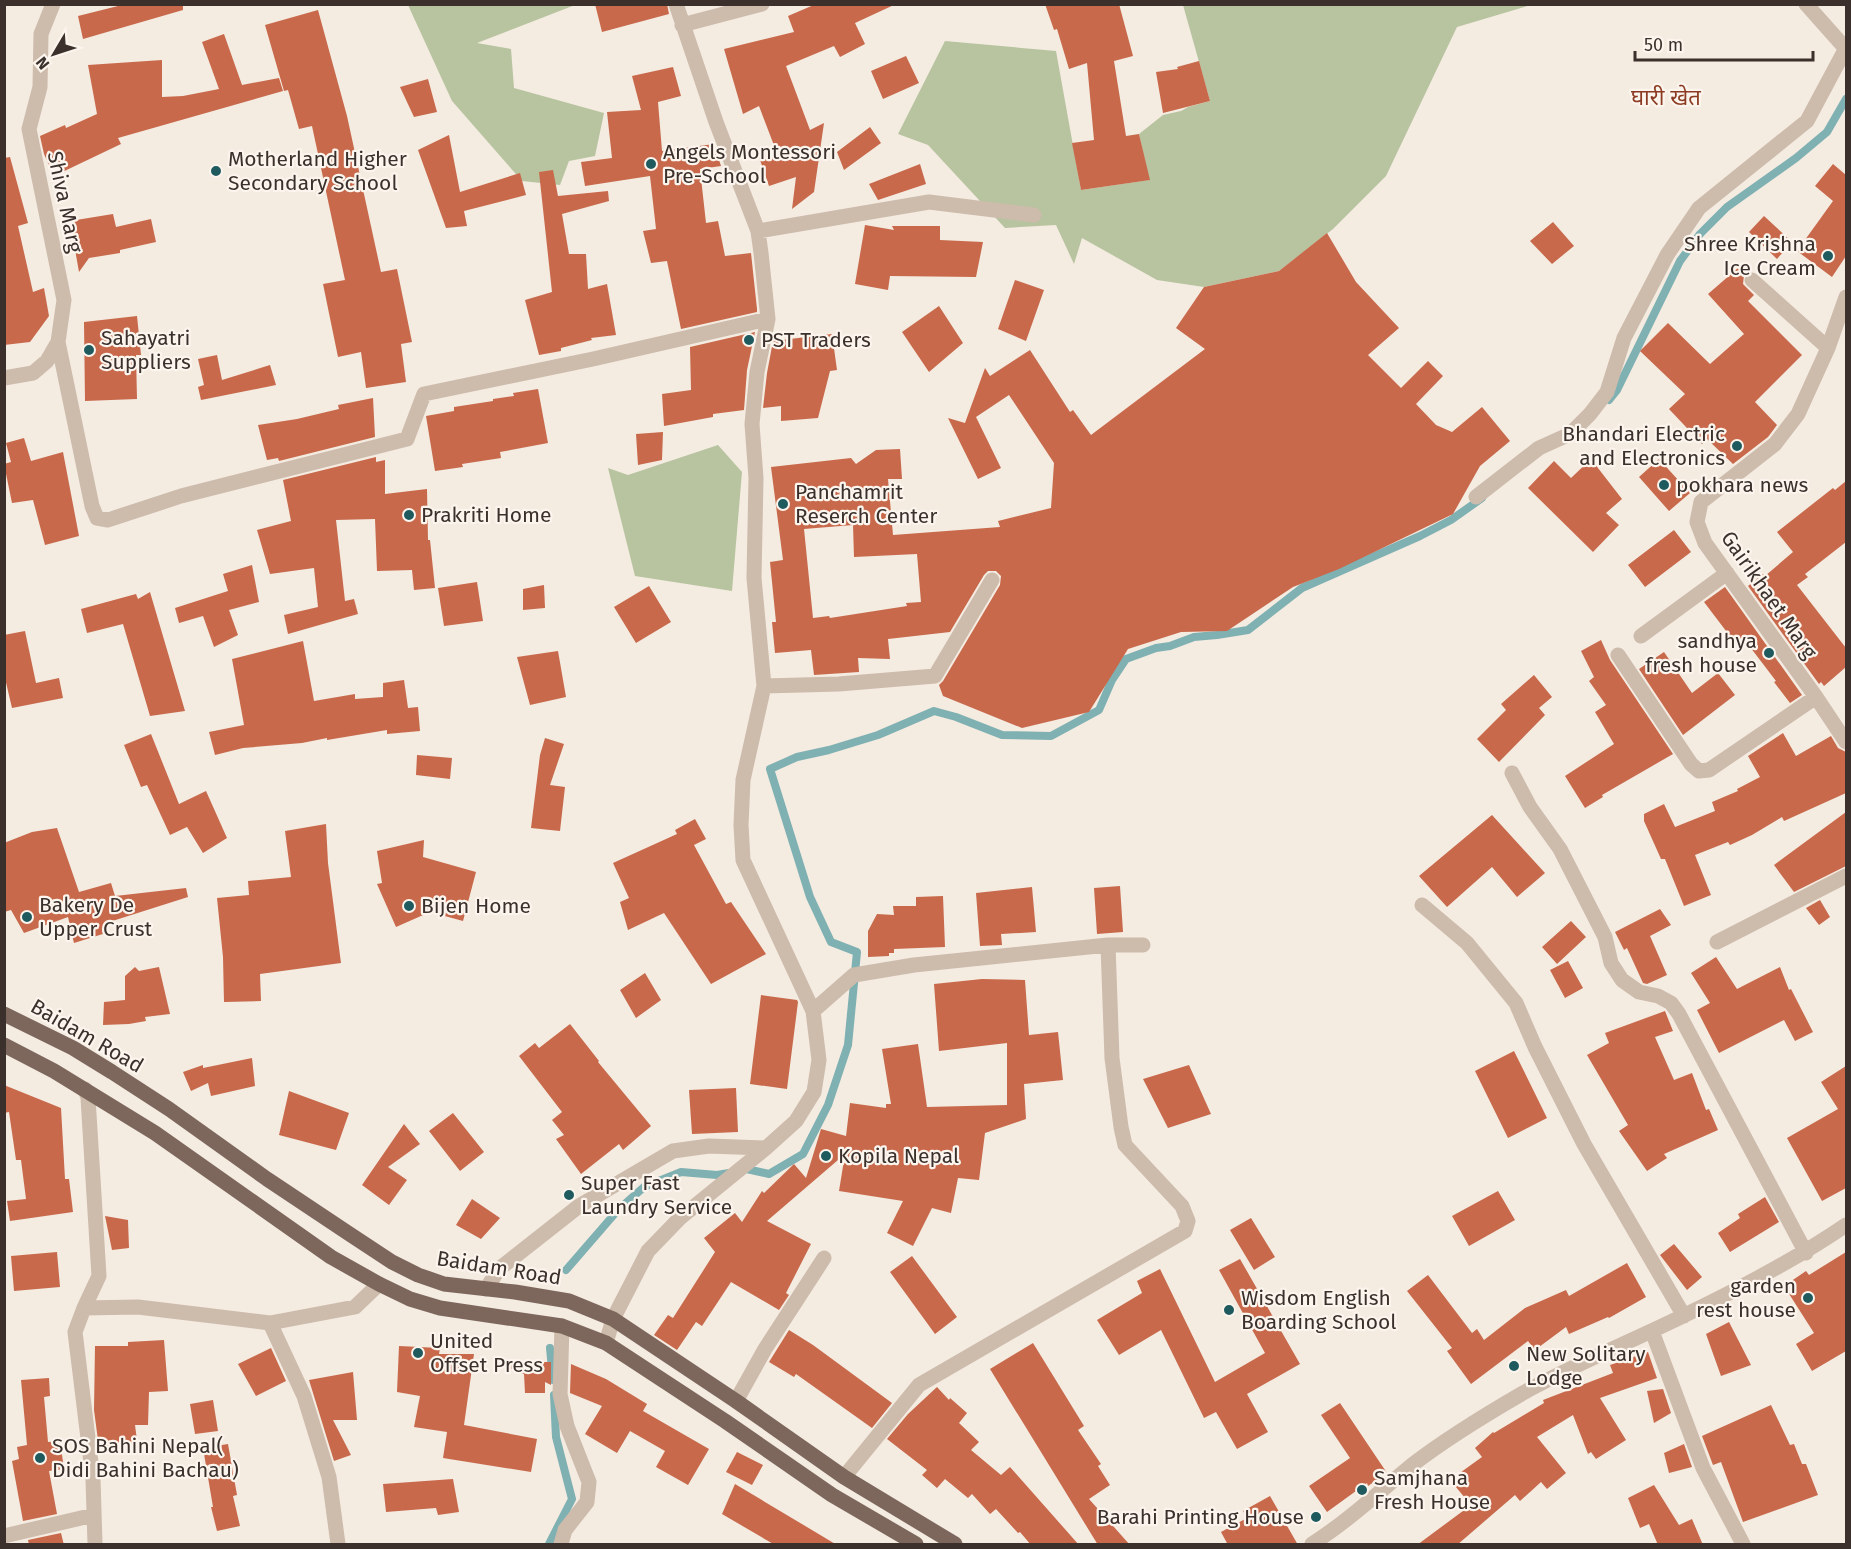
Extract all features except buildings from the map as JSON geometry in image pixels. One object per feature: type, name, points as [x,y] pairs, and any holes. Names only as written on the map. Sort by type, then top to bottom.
[{"type":"main road","name":"Baidam Road","points":[[4,1014],[73,1048],[112,1072],[392,1262],[418,1275],[444,1284],[569,1301],[613,1319],[844,1477],[955,1545]]},
{"type":"main road","points":[[4,1045],[85,1089],[155,1133],[331,1257],[379,1284],[410,1299],[440,1308],[562,1326],[606,1343],[832,1495],[916,1545]]},
{"type":"street","name":"Shiva Marg","points":[[4,378],[33,373],[47,361],[58,342],[64,300],[29,129],[40,87],[41,34],[53,4]]},
{"type":"street","points":[[606,1343],[613,1319],[648,1251],[680,1218],[766,1149],[796,1121],[814,1092],[819,1060],[813,1011],[743,860],[741,825],[743,780],[764,686],[754,578],[756,478],[752,424],[757,372],[768,319],[758,231],[716,122],[676,4]]},
{"type":"street","points":[[682,25],[762,4]]},
{"type":"street","points":[[1476,497],[1539,448],[1570,434],[1590,414],[1607,392],[1624,338],[1667,255],[1699,208],[1807,121],[1846,49],[1806,4]]},
{"type":"street","points":[[758,231],[929,202],[1034,215]]},
{"type":"street","points":[[1752,280],[1828,348]]},
{"type":"street","name":"Gairikhaet Marg","points":[[1846,297],[1828,348],[1798,414],[1775,444],[1701,502],[1697,522],[1705,543],[1846,742]]},
{"type":"street","points":[[58,342],[92,506],[98,518],[108,520],[181,496],[407,439],[424,394],[593,359],[768,319]]},
{"type":"street","points":[[1641,636],[1727,573]]},
{"type":"street","points":[[764,686],[839,684],[935,676],[992,580]]},
{"type":"street","points":[[1618,655],[1691,764],[1699,771],[1709,770],[1816,697]]},
{"type":"street","points":[[1512,773],[1530,807],[1560,849],[1605,937],[1611,963],[1622,980],[1639,992],[1658,996],[1671,1003],[1679,1014],[1806,1253]]},
{"type":"street","points":[[1718,942],[1846,876]]},
{"type":"street","points":[[1422,904],[1467,943],[1516,1003],[1535,1047],[1584,1144],[1684,1316]]},
{"type":"street","points":[[813,1011],[855,975],[914,965],[1108,945],[1143,945]]},
{"type":"street","points":[[844,1477],[919,1385],[1185,1231],[1188,1221],[1182,1206],[1125,1145],[1112,1058],[1108,945]]},
{"type":"street","points":[[85,1089],[88,1098],[99,1276],[75,1332],[93,1479],[95,1545]]},
{"type":"street","points":[[486,1289],[499,1269],[579,1206],[673,1151],[709,1146],[766,1149]]},
{"type":"street","points":[[1312,1545],[1359,1512],[1413,1464],[1458,1431],[1544,1382],[1684,1316],[1806,1253],[1846,1225]]},
{"type":"street","points":[[736,1401],[765,1349],[824,1258]]},
{"type":"street","points":[[84,1308],[138,1307],[270,1323],[356,1306],[379,1284]]},
{"type":"street","points":[[270,1323],[304,1396],[329,1478],[338,1545]]},
{"type":"street","points":[[561,1545],[565,1530],[587,1502],[589,1482],[567,1426],[560,1394],[562,1326]]},
{"type":"street","points":[[1652,1331],[1702,1468],[1743,1545]]},
{"type":"street","points":[[4,1536],[94,1515]]},
{"type":"green space","points":[[408,5],[575,5],[477,43],[511,49],[514,88],[604,113],[595,156],[569,161],[560,185],[522,181],[452,101]]},
{"type":"green space","points":[[1183,5],[1531,5],[1457,27],[1386,176],[1333,229],[1279,271],[1204,287],[1157,280],[1082,238],[1074,264],[1056,225],[1005,228],[928,145],[898,134],[945,41],[1056,51],[1081,190],[1149,180],[1139,134],[1163,115],[1210,101]]},
{"type":"green space","points":[[718,445],[742,472],[732,591],[635,576],[608,468],[628,475]]},
{"type":"waterway","points":[[1609,400],[1617,390],[1680,261],[1700,234],[1727,207],[1796,158],[1827,132],[1846,99]]},
{"type":"waterway","points":[[742,1168],[769,1174],[803,1154],[828,1105],[848,1045],[857,952],[831,942],[810,897],[770,769],[797,757],[878,735],[934,711],[1002,735],[1051,736],[1099,710],[1112,680],[1126,659],[1194,637],[1248,630],[1302,588],[1420,536],[1451,520],[1482,498]]},
{"type":"waterway","points":[[566,1270],[618,1210],[644,1187],[681,1172],[717,1175],[729,1173]]},
{"type":"waterway","points":[[550,1348],[553,1380]]},
{"type":"waterway","points":[[549,1544],[572,1499],[556,1437],[554,1395]]},
{"type":"place","name":"Angels Montessori Pre-School","points":[[651,164]]},
{"type":"place","name":"Motherland Higher Secondary School","points":[[216,171]]},
{"type":"place","name":"Shree Krishna Ice Cream","points":[[1828,256]]},
{"type":"place","name":"PST Traders","points":[[749,340]]},
{"type":"place","name":"Sahayatri Suppliers","points":[[89,350]]},
{"type":"place","name":"Bhandari Electric and Electronics","points":[[1737,446]]},
{"type":"place","name":"pokhara news","points":[[1664,485]]},
{"type":"place","name":"Panchamrit Reserch Center","points":[[783,504]]},
{"type":"place","name":"Prakriti Home","points":[[409,515]]},
{"type":"place","name":"sandhya fresh house","points":[[1769,653]]},
{"type":"place","name":"Bijen Home","points":[[409,906]]},
{"type":"place","name":"Bakery De Upper Crust","points":[[27,917]]},
{"type":"place","name":"Kopila Nepal","points":[[826,1156]]},
{"type":"place","name":"Super Fast Laundry Service","points":[[569,1195]]},
{"type":"place","name":"garden rest house","points":[[1808,1298]]},
{"type":"place","name":"Wisdom English Boarding School","points":[[1229,1310]]},
{"type":"place","name":"United Offset Press","points":[[418,1353]]},
{"type":"place","name":"New Solitary Lodge","points":[[1514,1366]]},
{"type":"place","name":"SOS Bahini Nepal( Didi Bahini Bachau)","points":[[40,1458]]},
{"type":"place","name":"Samjhana Fresh House","points":[[1362,1490]]},
{"type":"place","name":"Barahi Printing House","points":[[1316,1517]]},
{"type":"district","name":"घारी खेत","points":[[1666,97]]}]
